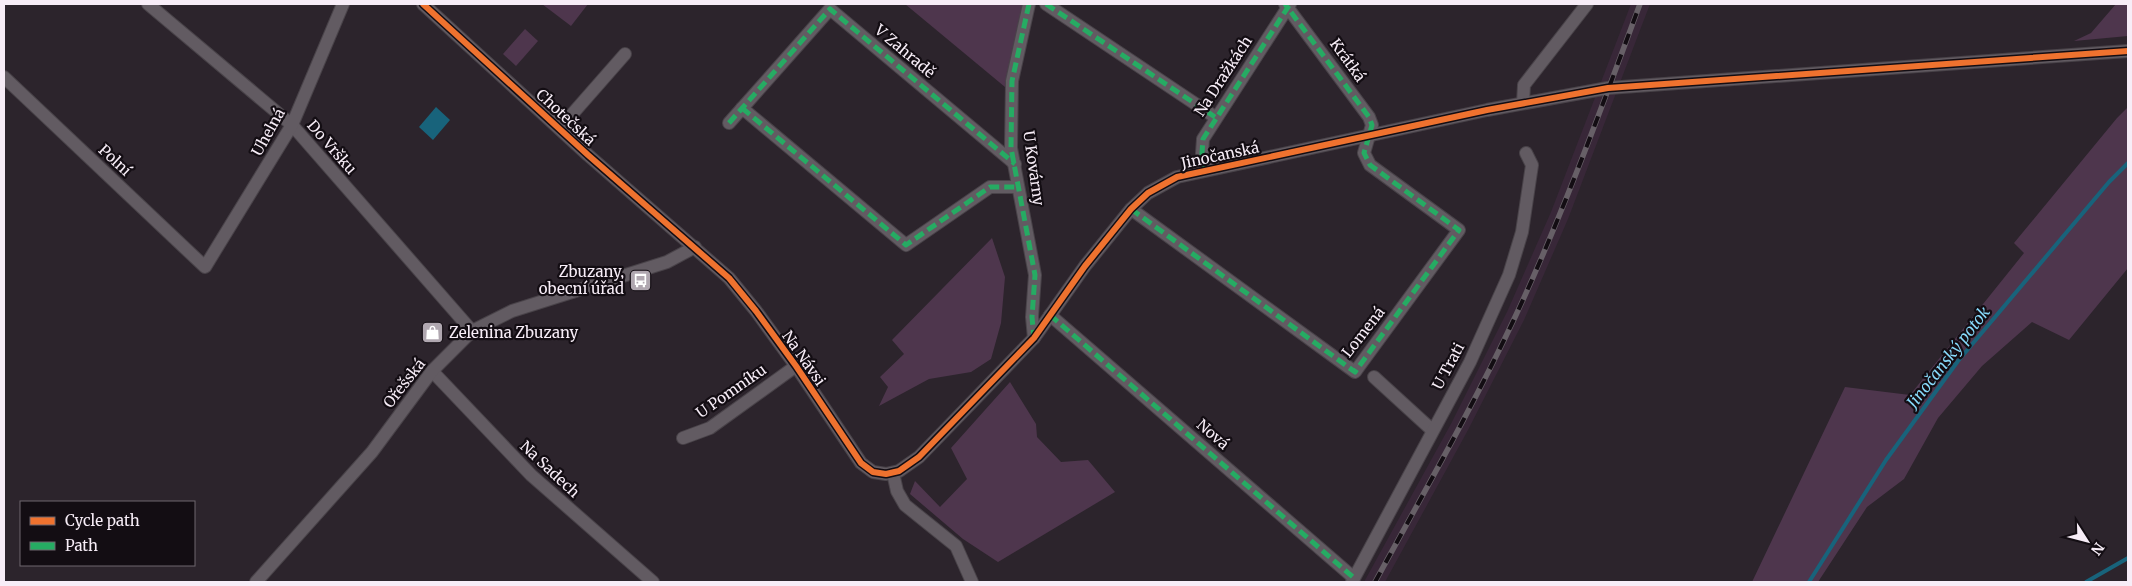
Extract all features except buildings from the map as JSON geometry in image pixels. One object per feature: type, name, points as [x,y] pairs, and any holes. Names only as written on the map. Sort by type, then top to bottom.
[{"type":"street","name":"Do Vršku","points":[[148,4],[292,125],[472,331]]},
{"type":"street","name":"Uhelná","points":[[205,267],[292,125],[343,4]]},
{"type":"street","name":"Chotečská","points":[[422,4],[695,247]]},
{"type":"street","name":"U Kovárny","points":[[1029,4],[1012,81],[1011,148],[1035,275],[1032,317],[1034,338]]},
{"type":"street","points":[[1046,4],[1215,117]]},
{"type":"street","points":[[1523,103],[1524,85],[1587,4]]},
{"type":"street","name":"Na Dražkách","points":[[1205,170],[1202,153],[1203,139],[1215,117],[1288,5]]},
{"type":"street","name":"Krátká","points":[[1288,5],[1369,117],[1372,125],[1368,136]]},
{"type":"street","name":"V Zahradě","points":[[729,123],[830,9],[1015,164]]},
{"type":"street","name":"Jinočanská","points":[[893,473],[907,466],[918,457],[1034,338],[1085,266],[1131,209],[1148,192],[1165,182],[1205,170],[1523,103],[1608,88],[2128,51]]},
{"type":"street","points":[[560,128],[626,54]]},
{"type":"street","name":"Polní","points":[[4,76],[205,267]]},
{"type":"street","points":[[742,108],[906,245],[990,187],[1018,187]]},
{"type":"street","name":"Lomená","points":[[1131,209],[1355,372],[1459,230],[1370,165],[1364,152],[1368,136]]},
{"type":"street","name":"U Trati","points":[[1353,580],[1470,362],[1509,275],[1522,232],[1532,165],[1526,153]]},
{"type":"street","name":"Ořešská","points":[[256,582],[372,452],[432,371],[472,331],[512,311],[667,262],[695,247]]},
{"type":"street","name":"Na Návsi","points":[[695,247],[720,269],[739,290],[796,366],[861,463],[873,472],[893,473]]},
{"type":"street","name":"Nová","points":[[1050,315],[1353,580]]},
{"type":"street","name":"U Pomníku","points":[[683,438],[710,428],[796,366]]},
{"type":"street","name":"Na Sadech","points":[[432,371],[531,476],[653,582]]},
{"type":"street","points":[[1374,378],[1432,430]]},
{"type":"street","points":[[893,473],[897,491],[905,505],[956,546],[972,582]]},
{"type":"shaded area","points":[[542,4],[588,4],[571,26]]},
{"type":"shaded area","points":[[905,4],[1023,4],[1005,87]]},
{"type":"shaded area","points":[[1631,4],[1650,4],[1568,219],[1524,320],[1468,430],[1385,582],[1364,582],[1452,422],[1507,312],[1551,212]]},
{"type":"shaded area","points":[[2116,4],[2128,4],[2128,36],[2074,41],[2091,33]]},
{"type":"shaded area","points":[[525,29],[538,41],[516,66],[503,54]]},
{"type":"shaded area","points":[[2128,107],[2128,268],[2069,340],[2032,322],[1982,366],[1938,418],[1904,479],[1867,507],[1818,582],[1752,582],[1845,387],[1910,395],[2024,253],[2014,243]]},
{"type":"shaded area","points":[[992,238],[1005,277],[1001,323],[991,359],[971,372],[929,379],[879,406],[888,387],[880,377],[904,354],[892,340]]},
{"type":"shaded area","points":[[1010,382],[1036,424],[1037,437],[1061,462],[1088,460],[1115,492],[998,562],[963,539],[910,494],[915,481],[940,507],[967,479],[951,448]]},
{"type":"water","points":[[436,107],[450,120],[433,140],[419,127]]},
{"type":"waterway","name":"Jinočanský potok","points":[[1809,582],[1886,460],[1958,361],[2109,182],[2128,163]]},
{"type":"waterway","points":[[2086,582],[2128,558]]},
{"type":"railway","points":[[1375,582],[1465,417],[1516,315],[1566,200],[1640,4]]},
{"type":"marked path","points":[[1029,4],[1012,81],[1011,148],[1035,275],[1032,317],[1034,338]]},
{"type":"marked path","points":[[1046,4],[1215,117]]},
{"type":"marked path","points":[[1131,209],[1355,372],[1459,230],[1370,165],[1364,153],[1372,125],[1369,117],[1285,4]]},
{"type":"marked path","points":[[1205,170],[1202,153],[1203,139],[1290,4]]},
{"type":"marked path","points":[[729,123],[830,9],[1015,164]]},
{"type":"marked path","points":[[742,108],[906,245],[990,187],[1018,187]]},
{"type":"marked path","points":[[1050,315],[1354,578]]},
{"type":"cycle path","points":[[423,4],[588,155],[729,278],[796,366],[861,463],[873,472],[886,474],[899,471],[919,457],[1034,338],[1085,266],[1131,209],[1148,193],[1177,177],[1487,110],[1608,88],[2128,51]]},
{"type":"place","name":"Zbuzany, obecní úřad","points":[[640,280]]},
{"type":"place","name":"Zelenina Zbuzany","points":[[433,332]]}]
